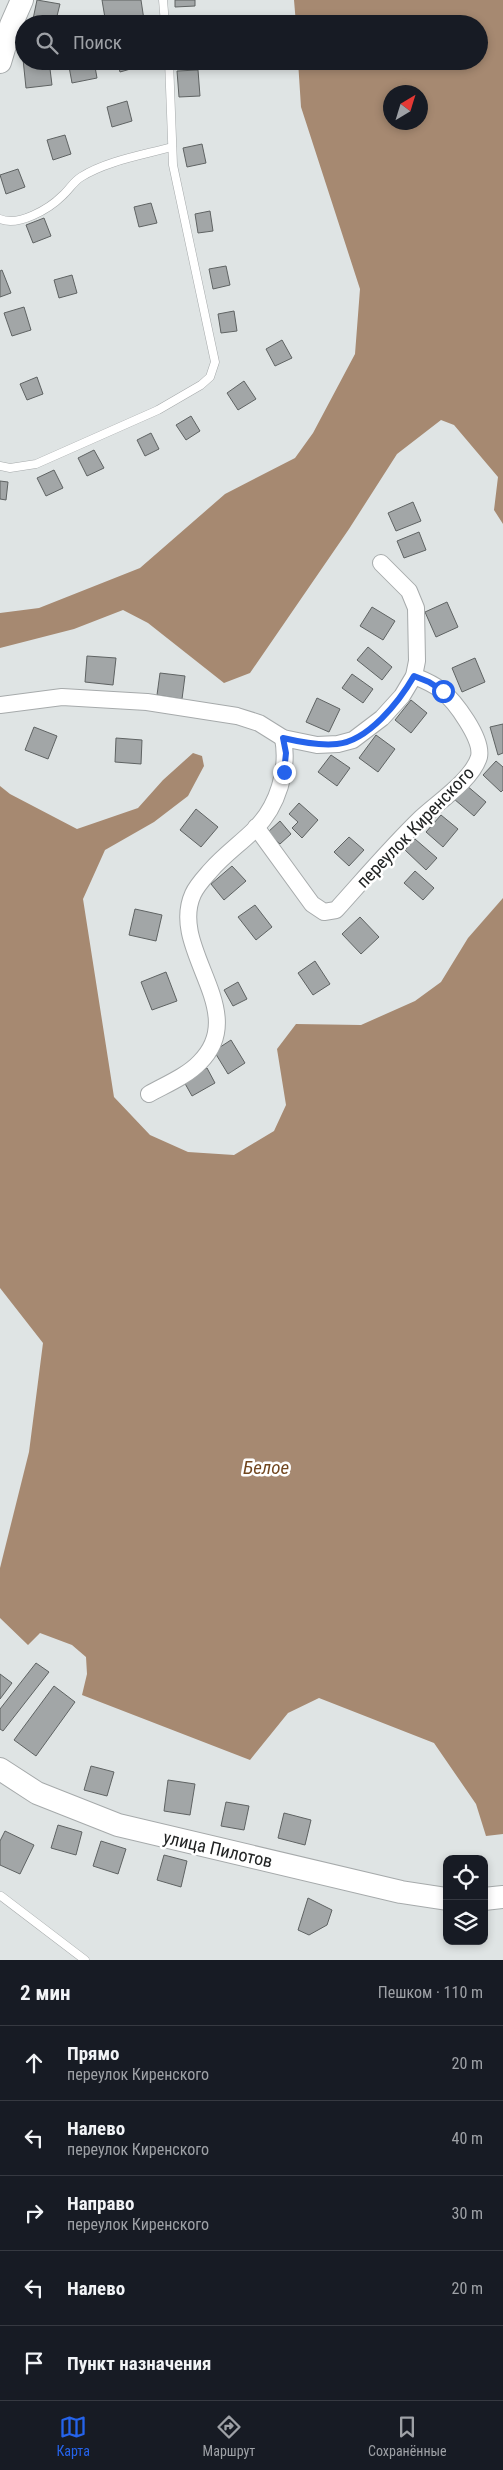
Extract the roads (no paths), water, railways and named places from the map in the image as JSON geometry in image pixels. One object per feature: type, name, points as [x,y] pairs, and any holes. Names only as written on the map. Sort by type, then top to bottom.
[{"type":"street","points":[[0,62],[8,23],[22,0]]},
{"type":"street","points":[[0,705],[62,697],[182,706],[237,716],[260,723],[283,738],[317,745],[338,744],[353,740],[382,718],[396,704],[414,676],[417,661],[416,608],[409,590],[381,562]]},
{"type":"street","name":"переулок Киренского","points":[[256,827],[312,904],[324,912],[336,910],[422,818],[461,783],[475,767],[479,756],[480,745],[468,723],[443,691],[429,682],[414,676]]},
{"type":"street","points":[[149,1094],[200,1063],[216,1033],[218,1022],[216,1008],[190,933],[188,910],[193,894],[202,880],[219,860],[256,827],[267,813],[284,772],[286,753],[283,738]]},
{"type":"street","name":"улица Пилотов","points":[[0,1769],[38,1793],[118,1825],[401,1892],[443,1898]]},
{"type":"street","points":[[488,1899],[503,1897]]},
{"type":"lane","points":[[163,0],[165,15]]},
{"type":"lane","points":[[0,466],[10,468],[36,464],[158,410],[201,385],[210,377],[214,362],[173,165],[169,70]]},
{"type":"lane","points":[[0,219],[6,221],[20,220],[50,206],[80,178],[93,170],[172,147]]},
{"type":"lane","points":[[1,1896],[85,1960]]},
{"type":"water","points":[[294,0],[503,0],[503,524],[494,510],[498,477],[454,425],[441,420],[397,454],[349,529],[250,673],[224,683],[148,623],[123,610],[74,629],[0,648],[0,613],[39,608],[140,568],[225,494],[295,458],[313,433],[355,354],[360,289],[301,107],[299,70],[488,70],[488,15],[295,15]]},
{"type":"water","name":"Белое","points":[[193,753],[202,756],[204,766],[188,796],[154,822],[105,850],[83,899],[114,1097],[150,1135],[188,1152],[234,1155],[274,1131],[286,1105],[277,1049],[296,1024],[361,1025],[415,1001],[441,982],[468,938],[503,898],[503,1834],[486,1836],[476,1804],[434,1743],[319,1698],[288,1713],[250,1760],[82,1695],[87,1674],[86,1657],[72,1645],[40,1633],[28,1645],[0,1618],[0,1568],[29,1452],[43,1343],[0,1288],[0,786],[10,794],[77,829],[138,808],[163,780]]}]
